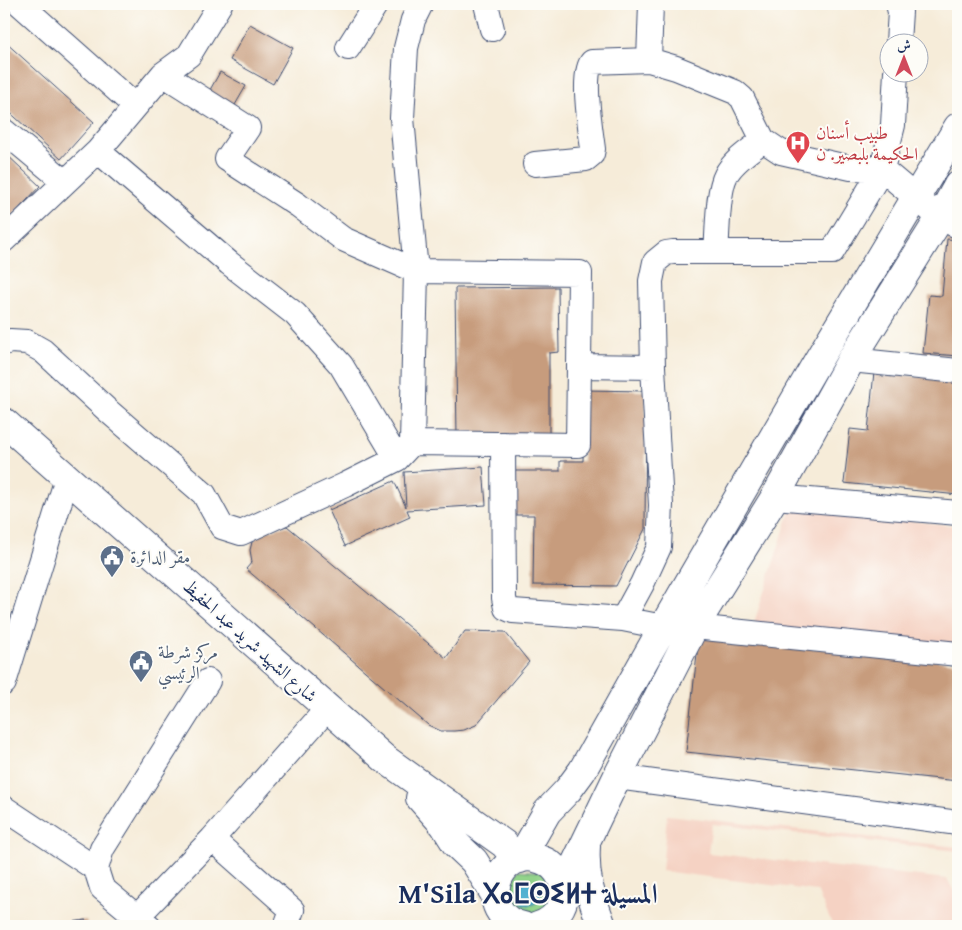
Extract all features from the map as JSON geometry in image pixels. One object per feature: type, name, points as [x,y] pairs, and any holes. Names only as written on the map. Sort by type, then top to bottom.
[{"type":"main road","points":[[518,859],[547,812],[582,772],[816,362],[958,127]]},
{"type":"main road","points":[[493,912],[500,912],[508,920],[536,926],[551,920],[558,912],[586,839],[694,626],[775,497],[851,360],[949,222],[958,185]]},
{"type":"main road","name":"شارع الشهيد شريد عبد الحفيظ","points":[[4,422],[385,759]]},
{"type":"main road","points":[[385,759],[504,844],[518,859]]},
{"type":"main road","points":[[385,759],[444,825],[456,844],[474,861],[493,912]]},
{"type":"main road","points":[[458,812],[487,823],[515,826],[547,812]]},
{"type":"main road","points":[[586,839],[585,867],[589,889],[602,926]]},
{"type":"main road","points":[[493,912],[496,880],[503,869],[518,859],[530,857],[540,859],[556,869],[561,878],[563,895],[592,926]]},
{"type":"street","points":[[20,4],[135,106]]},
{"type":"street","points":[[4,240],[64,181],[98,151],[163,74],[189,55],[220,4]]},
{"type":"street","points":[[348,48],[376,4]]},
{"type":"street","points":[[404,451],[416,271],[402,118],[406,48],[413,20],[421,4]]},
{"type":"street","points":[[486,4],[492,29]]},
{"type":"street","points":[[649,60],[651,4]]},
{"type":"street","points":[[898,4],[900,12],[899,32]]},
{"type":"street","points":[[535,164],[586,159],[592,154],[587,85],[587,70],[592,62],[649,60],[676,68],[736,92],[742,98],[763,140],[781,152],[851,168],[882,169],[916,198],[949,222]]},
{"type":"street","points":[[4,343],[10,341],[27,342],[43,351],[106,409],[204,494],[222,527],[241,533],[345,485],[404,451],[503,444],[578,445],[580,273],[416,271],[343,239],[298,205],[227,158],[248,128],[163,74]]},
{"type":"street","points":[[623,619],[659,547],[661,505],[650,282],[655,262],[666,254],[673,252],[832,252],[882,169],[894,125],[896,82]]},
{"type":"street","points":[[4,131],[64,181]]},
{"type":"street","points":[[716,252],[721,197],[726,175],[732,167],[763,140]]},
{"type":"street","points":[[98,151],[229,263],[295,314],[341,365],[404,451]]},
{"type":"street","points":[[851,360],[958,371]]},
{"type":"street","points":[[579,366],[653,367]]},
{"type":"street","points":[[503,444],[504,598],[506,608],[512,611],[623,619],[663,628]]},
{"type":"street","points":[[4,683],[67,478]]},
{"type":"street","points":[[775,497],[958,513]]},
{"type":"street","points":[[694,626],[958,654]]},
{"type":"street","points":[[208,681],[102,850],[96,869],[102,888],[143,922],[212,839],[327,709]]},
{"type":"street","points":[[617,776],[958,823]]},
{"type":"street","points":[[4,808],[96,869]]},
{"type":"street","points":[[212,839],[292,910],[286,926]]},
{"type":"shaded area","points":[[791,508],[958,526],[958,647],[753,626]]},
{"type":"shaded area","points":[[667,815],[958,847],[958,851],[712,824],[708,853],[947,879],[958,898],[958,926],[833,926],[817,891],[662,871]]},
{"type":"green space","points":[[519,870],[542,872],[554,892],[544,913],[521,917],[504,894]]},
{"type":"water","points":[[524,881],[534,881],[541,888],[541,898],[534,905],[524,905],[517,898],[517,888]]},
{"type":"building","points":[[250,24],[293,48],[273,84],[230,60]]},
{"type":"building","points":[[4,41],[94,122],[61,159],[4,107]]},
{"type":"building","points":[[220,72],[246,86],[231,112],[206,97]]},
{"type":"building","points":[[4,152],[40,186],[4,225]]},
{"type":"building","points":[[947,239],[958,240],[958,356],[923,353],[929,295],[942,296]]},
{"type":"building","points":[[558,287],[559,352],[549,353],[549,435],[457,437],[455,288]]},
{"type":"building","points":[[874,372],[958,381],[958,495],[844,483],[850,429],[868,431]]},
{"type":"building","points":[[584,390],[646,391],[645,529],[616,586],[533,585],[534,515],[511,515],[512,471],[560,471],[560,461],[583,461]]},
{"type":"building","points":[[483,467],[486,505],[407,510],[410,517],[345,546],[329,510],[394,481],[406,507],[404,472]]},
{"type":"building","points":[[287,526],[446,658],[465,631],[505,632],[529,662],[476,725],[464,730],[441,731],[428,725],[246,569],[252,562],[250,550],[252,542],[263,532]]},
{"type":"building","points":[[699,636],[958,663],[958,781],[686,752]]},
{"type":"building","points":[[86,920],[87,926],[48,926],[48,925]]},
{"type":"place","name":"طبيب أسنان الحكيمة بلبصير. ن","points":[[798,164]]},
{"type":"place","name":"مقر الدائرة","points":[[112,578]]},
{"type":"place","name":"مركز شرطة الرئيسي","points":[[141,683]]},
{"type":"district","name":"M'Sila ⵝⴰⵎⵙⵉⵍⵜ المسيلة","points":[[528,893]]}]
